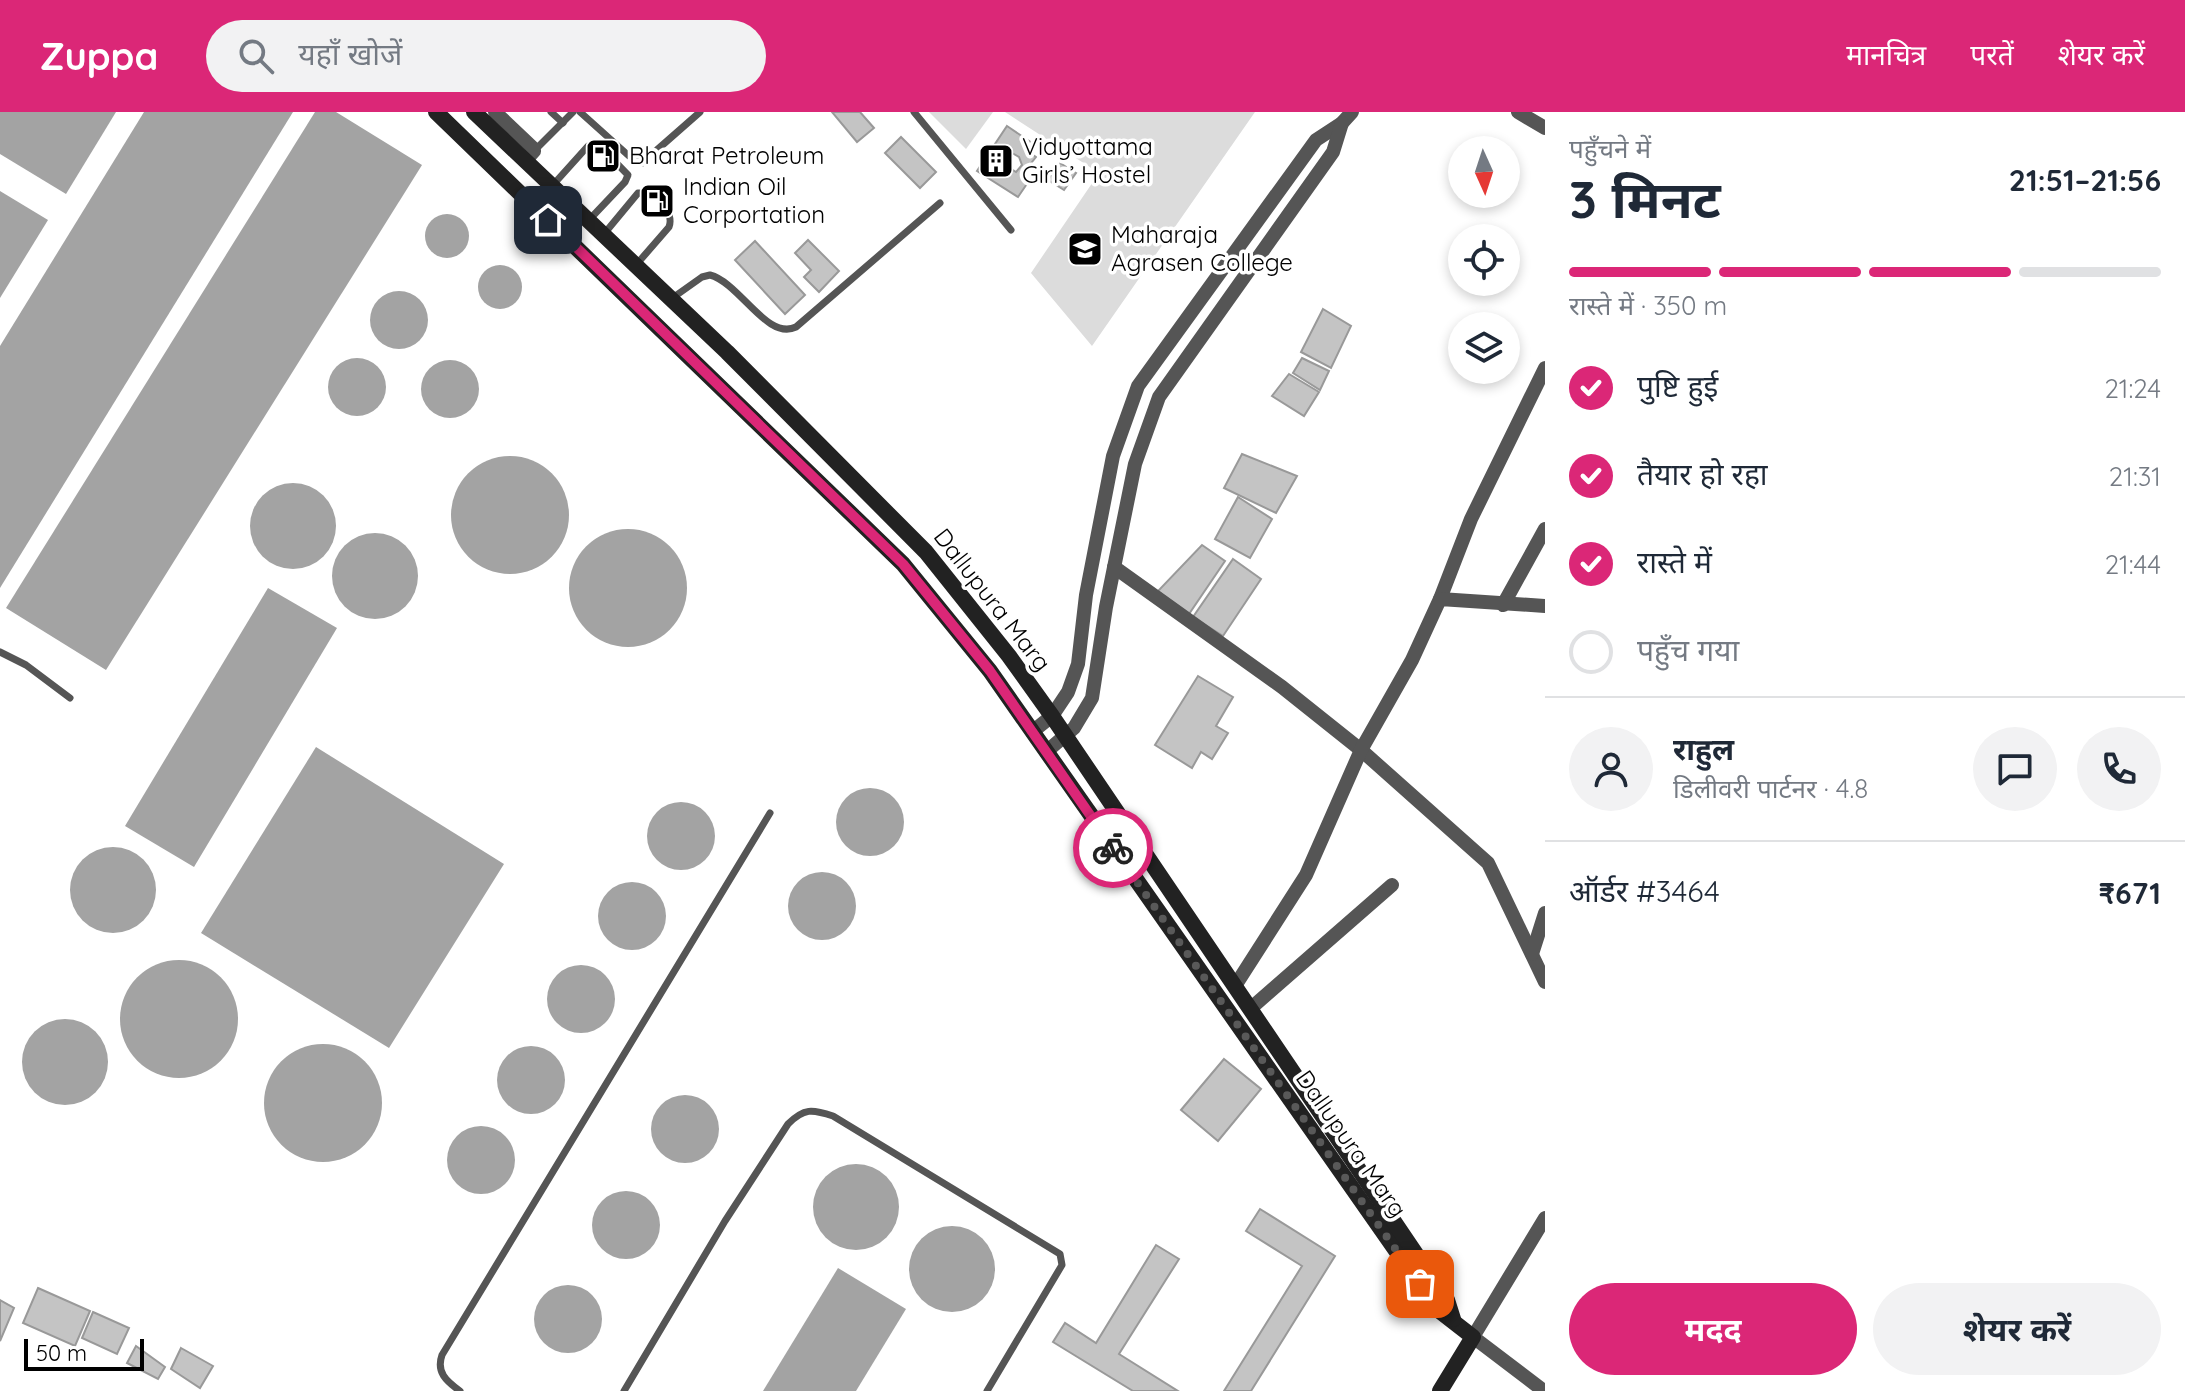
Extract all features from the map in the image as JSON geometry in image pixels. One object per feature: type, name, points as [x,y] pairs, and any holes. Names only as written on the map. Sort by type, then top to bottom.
[{"type":"main road","name":"Dallupura Marg","points":[[436,112],[903,564],[990,671],[1437,1309],[1453,1319]]},
{"type":"main road","name":"Dallupura Marg","points":[[474,112],[529,156],[552,186],[671,299],[926,552],[1009,656],[1052,716],[1447,1300],[1453,1319]]},
{"type":"main road","points":[[1440,1391],[1473,1337],[1453,1319]]},
{"type":"street","points":[[495,112],[529,156]]},
{"type":"street","points":[[1518,112],[1545,128]]},
{"type":"street","points":[[1032,732],[1052,716],[1068,692],[1078,664],[1086,595],[1113,456],[1138,386],[1316,140],[1347,118]]},
{"type":"street","points":[[1046,752],[1081,719],[1092,698],[1135,464],[1159,397],[1333,152],[1347,118]]},
{"type":"street","points":[[1235,986],[1306,875],[1361,750],[1412,660],[1471,519],[1545,368]]},
{"type":"street","points":[[1503,605],[1545,529]]},
{"type":"street","points":[[1114,567],[1282,687],[1361,750],[1488,863],[1545,982]]},
{"type":"street","points":[[1440,599],[1545,606]]},
{"type":"street","points":[[1250,1009],[1392,885]]},
{"type":"street","points":[[1532,954],[1545,913]]},
{"type":"street","points":[[1544,1391],[1473,1337],[1545,1218]]},
{"type":"lane","points":[[551,112],[563,123]]},
{"type":"lane","points":[[529,156],[573,112]]},
{"type":"lane","points":[[580,112],[629,156],[642,163],[700,112]]},
{"type":"lane","points":[[914,112],[1011,230]]},
{"type":"lane","points":[[552,186],[588,146],[597,143],[628,175],[589,220]]},
{"type":"lane","points":[[604,235],[638,193],[647,193],[668,210],[669,227],[636,265]]},
{"type":"lane","points":[[671,299],[702,277],[710,275],[733,288],[779,331],[788,331],[940,203]]},
{"type":"lane","points":[[0,652],[26,665],[70,698]]},
{"type":"lane","points":[[460,1391],[442,1375],[439,1364],[442,1355],[770,813]]},
{"type":"lane","points":[[624,1391],[725,1221],[788,1124],[800,1113],[812,1109],[833,1116],[1060,1254],[1062,1265],[987,1391]]},
{"type":"shaded area","points":[[0,112],[116,112],[66,194],[0,154]]},
{"type":"shaded area","points":[[144,112],[293,112],[0,588],[0,346]]},
{"type":"shaded area","points":[[315,112],[336,112],[422,165],[106,670],[6,608]]},
{"type":"shaded area","points":[[929,112],[993,112],[966,149]]},
{"type":"shaded area","name":"Maharaja Agrasen College","points":[[1005,112],[1255,112],[1092,346],[1031,273],[1099,173]]},
{"type":"shaded area","points":[[0,191],[48,220],[0,298]]},
{"type":"shaded area","points":[[447,214],[463,220],[469,236],[463,252],[447,258],[431,252],[425,236],[431,220]]},
{"type":"shaded area","points":[[500,265],[516,271],[522,287],[516,303],[500,309],[484,303],[478,287],[484,271]]},
{"type":"shaded area","points":[[399,291],[410,293],[419,300],[426,309],[426,331],[419,340],[410,347],[399,349],[388,347],[379,340],[372,331],[370,320],[372,309],[379,300],[388,293]]},
{"type":"shaded area","points":[[357,358],[368,360],[377,367],[384,376],[384,398],[377,407],[368,414],[357,416],[346,414],[337,407],[330,398],[328,387],[330,376],[337,367],[346,360]]},
{"type":"shaded area","points":[[450,360],[461,362],[470,369],[477,378],[477,400],[470,409],[461,416],[450,418],[439,416],[430,409],[423,400],[421,389],[423,378],[430,369],[439,362]]},
{"type":"shaded area","points":[[510,456],[533,461],[552,473],[564,492],[569,515],[564,538],[552,557],[533,569],[510,574],[487,569],[468,557],[456,538],[451,515],[456,492],[468,473],[487,461]]},
{"type":"shaded area","points":[[293,483],[317,490],[329,502],[336,526],[329,550],[317,562],[293,569],[269,562],[257,550],[250,526],[257,502],[269,490]]},
{"type":"shaded area","points":[[628,529],[651,534],[670,546],[682,565],[687,588],[682,611],[670,630],[651,642],[628,647],[605,642],[586,630],[574,611],[569,588],[574,565],[586,546],[605,534]]},
{"type":"shaded area","points":[[375,533],[399,540],[411,552],[418,576],[411,600],[399,612],[375,619],[351,612],[339,600],[332,576],[339,552],[351,540]]},
{"type":"shaded area","points":[[268,588],[337,628],[194,867],[125,826]]},
{"type":"shaded area","points":[[316,747],[504,864],[389,1048],[201,933]]},
{"type":"shaded area","points":[[870,788],[894,798],[904,822],[894,846],[870,856],[846,846],[836,822],[846,798]]},
{"type":"shaded area","points":[[681,802],[705,812],[715,836],[705,860],[681,870],[657,860],[647,836],[657,812]]},
{"type":"shaded area","points":[[113,847],[137,854],[149,866],[156,890],[149,914],[137,926],[113,933],[89,926],[77,914],[70,890],[77,866],[89,854]]},
{"type":"shaded area","points":[[822,872],[846,882],[856,906],[846,930],[822,940],[798,930],[788,906],[798,882]]},
{"type":"shaded area","points":[[632,882],[656,892],[666,916],[656,940],[632,950],[608,940],[598,916],[608,892]]},
{"type":"shaded area","points":[[179,960],[202,965],[221,977],[233,996],[238,1019],[233,1042],[221,1061],[202,1073],[179,1078],[156,1073],[137,1061],[125,1042],[120,1019],[125,996],[137,977],[156,965]]},
{"type":"shaded area","points":[[581,965],[605,975],[615,999],[605,1023],[581,1033],[557,1023],[547,999],[557,975]]},
{"type":"shaded area","points":[[65,1019],[89,1026],[101,1038],[108,1062],[101,1086],[89,1098],[65,1105],[41,1098],[29,1086],[22,1062],[29,1038],[41,1026]]},
{"type":"shaded area","points":[[323,1044],[346,1049],[365,1061],[377,1080],[382,1103],[377,1126],[365,1145],[346,1157],[323,1162],[300,1157],[281,1145],[269,1126],[264,1103],[269,1080],[281,1061],[300,1049]]},
{"type":"shaded area","points":[[531,1046],[555,1056],[565,1080],[555,1104],[531,1114],[507,1104],[497,1080],[507,1056]]},
{"type":"shaded area","points":[[685,1095],[709,1105],[719,1129],[709,1153],[685,1163],[661,1153],[651,1129],[661,1105]]},
{"type":"shaded area","points":[[481,1126],[505,1136],[515,1160],[505,1184],[481,1194],[457,1184],[447,1160],[457,1136]]},
{"type":"shaded area","points":[[856,1164],[880,1171],[892,1183],[899,1207],[892,1231],[880,1243],[856,1250],[832,1243],[820,1231],[813,1207],[820,1183],[832,1171]]},
{"type":"shaded area","points":[[626,1191],[650,1201],[660,1225],[650,1249],[626,1259],[602,1249],[592,1225],[602,1201]]},
{"type":"shaded area","points":[[952,1226],[976,1233],[988,1245],[995,1269],[988,1293],[976,1305],[952,1312],[928,1305],[916,1293],[909,1269],[916,1245],[928,1233]]},
{"type":"shaded area","points":[[838,1268],[906,1309],[856,1391],[763,1391]]},
{"type":"shaded area","points":[[568,1285],[592,1295],[602,1319],[592,1343],[568,1353],[544,1343],[534,1319],[544,1295]]},
{"type":"building","points":[[832,112],[860,112],[874,128],[857,142]]},
{"type":"building","name":"Vidyottama Girls’ Hostel","points":[[1007,126],[1035,145],[1030,153],[1036,157],[1028,167],[1035,172],[1018,197],[977,171]],"holes":[[[1012,153],[1019,157],[1022,165],[1016,172],[1005,165]]]},
{"type":"building","points":[[901,137],[936,172],[920,188],[885,153]]},
{"type":"building","points":[[1060,163],[1076,173],[1064,190],[1048,180]]},
{"type":"building","points":[[808,240],[839,271],[819,292],[804,277],[811,270],[795,253]]},
{"type":"building","points":[[755,241],[805,295],[785,314],[735,260]]},
{"type":"building","points":[[1323,309],[1351,326],[1331,368],[1301,352]]},
{"type":"building","points":[[1302,358],[1329,371],[1320,390],[1293,373]]},
{"type":"building","points":[[1289,374],[1319,392],[1304,416],[1272,396]]},
{"type":"building","points":[[1242,454],[1297,476],[1276,513],[1224,488]]},
{"type":"building","points":[[1238,497],[1272,519],[1250,558],[1215,539]]},
{"type":"building","points":[[1202,545],[1225,561],[1189,614],[1158,591]]},
{"type":"building","points":[[1233,559],[1261,579],[1223,636],[1193,617]]},
{"type":"building","points":[[1198,676],[1233,697],[1216,726],[1228,733],[1212,759],[1201,752],[1192,768],[1155,745]]},
{"type":"building","points":[[1224,1059],[1261,1089],[1218,1141],[1181,1110]]},
{"type":"building","points":[[1260,1209],[1335,1256],[1251,1391],[1224,1391],[1302,1266],[1246,1231]]},
{"type":"building","points":[[1156,1245],[1179,1259],[1119,1354],[1178,1391],[1133,1391],[1053,1342],[1065,1323],[1096,1343]]},
{"type":"building","points":[[38,1288],[90,1311],[75,1346],[23,1323]]},
{"type":"building","points":[[0,1300],[14,1308],[0,1341]]},
{"type":"building","points":[[93,1312],[129,1328],[117,1354],[82,1338]]},
{"type":"building","points":[[136,1346],[165,1367],[158,1379],[127,1363]]},
{"type":"building","points":[[181,1348],[213,1366],[200,1388],[171,1369]]},
{"type":"way so far","points":[[1113,848],[1420,1284]]},
{"type":"place","name":"Bharat Petroleum","points":[[603,156]]},
{"type":"place","name":"Vidyottama Girls’ Hostel","points":[[996,161]]},
{"type":"place","name":"Indian Oil Corportation","points":[[657,201]]},
{"type":"place","name":"Maharaja Agrasen College","points":[[1085,249]]},
{"type":"route","points":[[548,220],[903,564],[990,671],[1113,848]]}]
